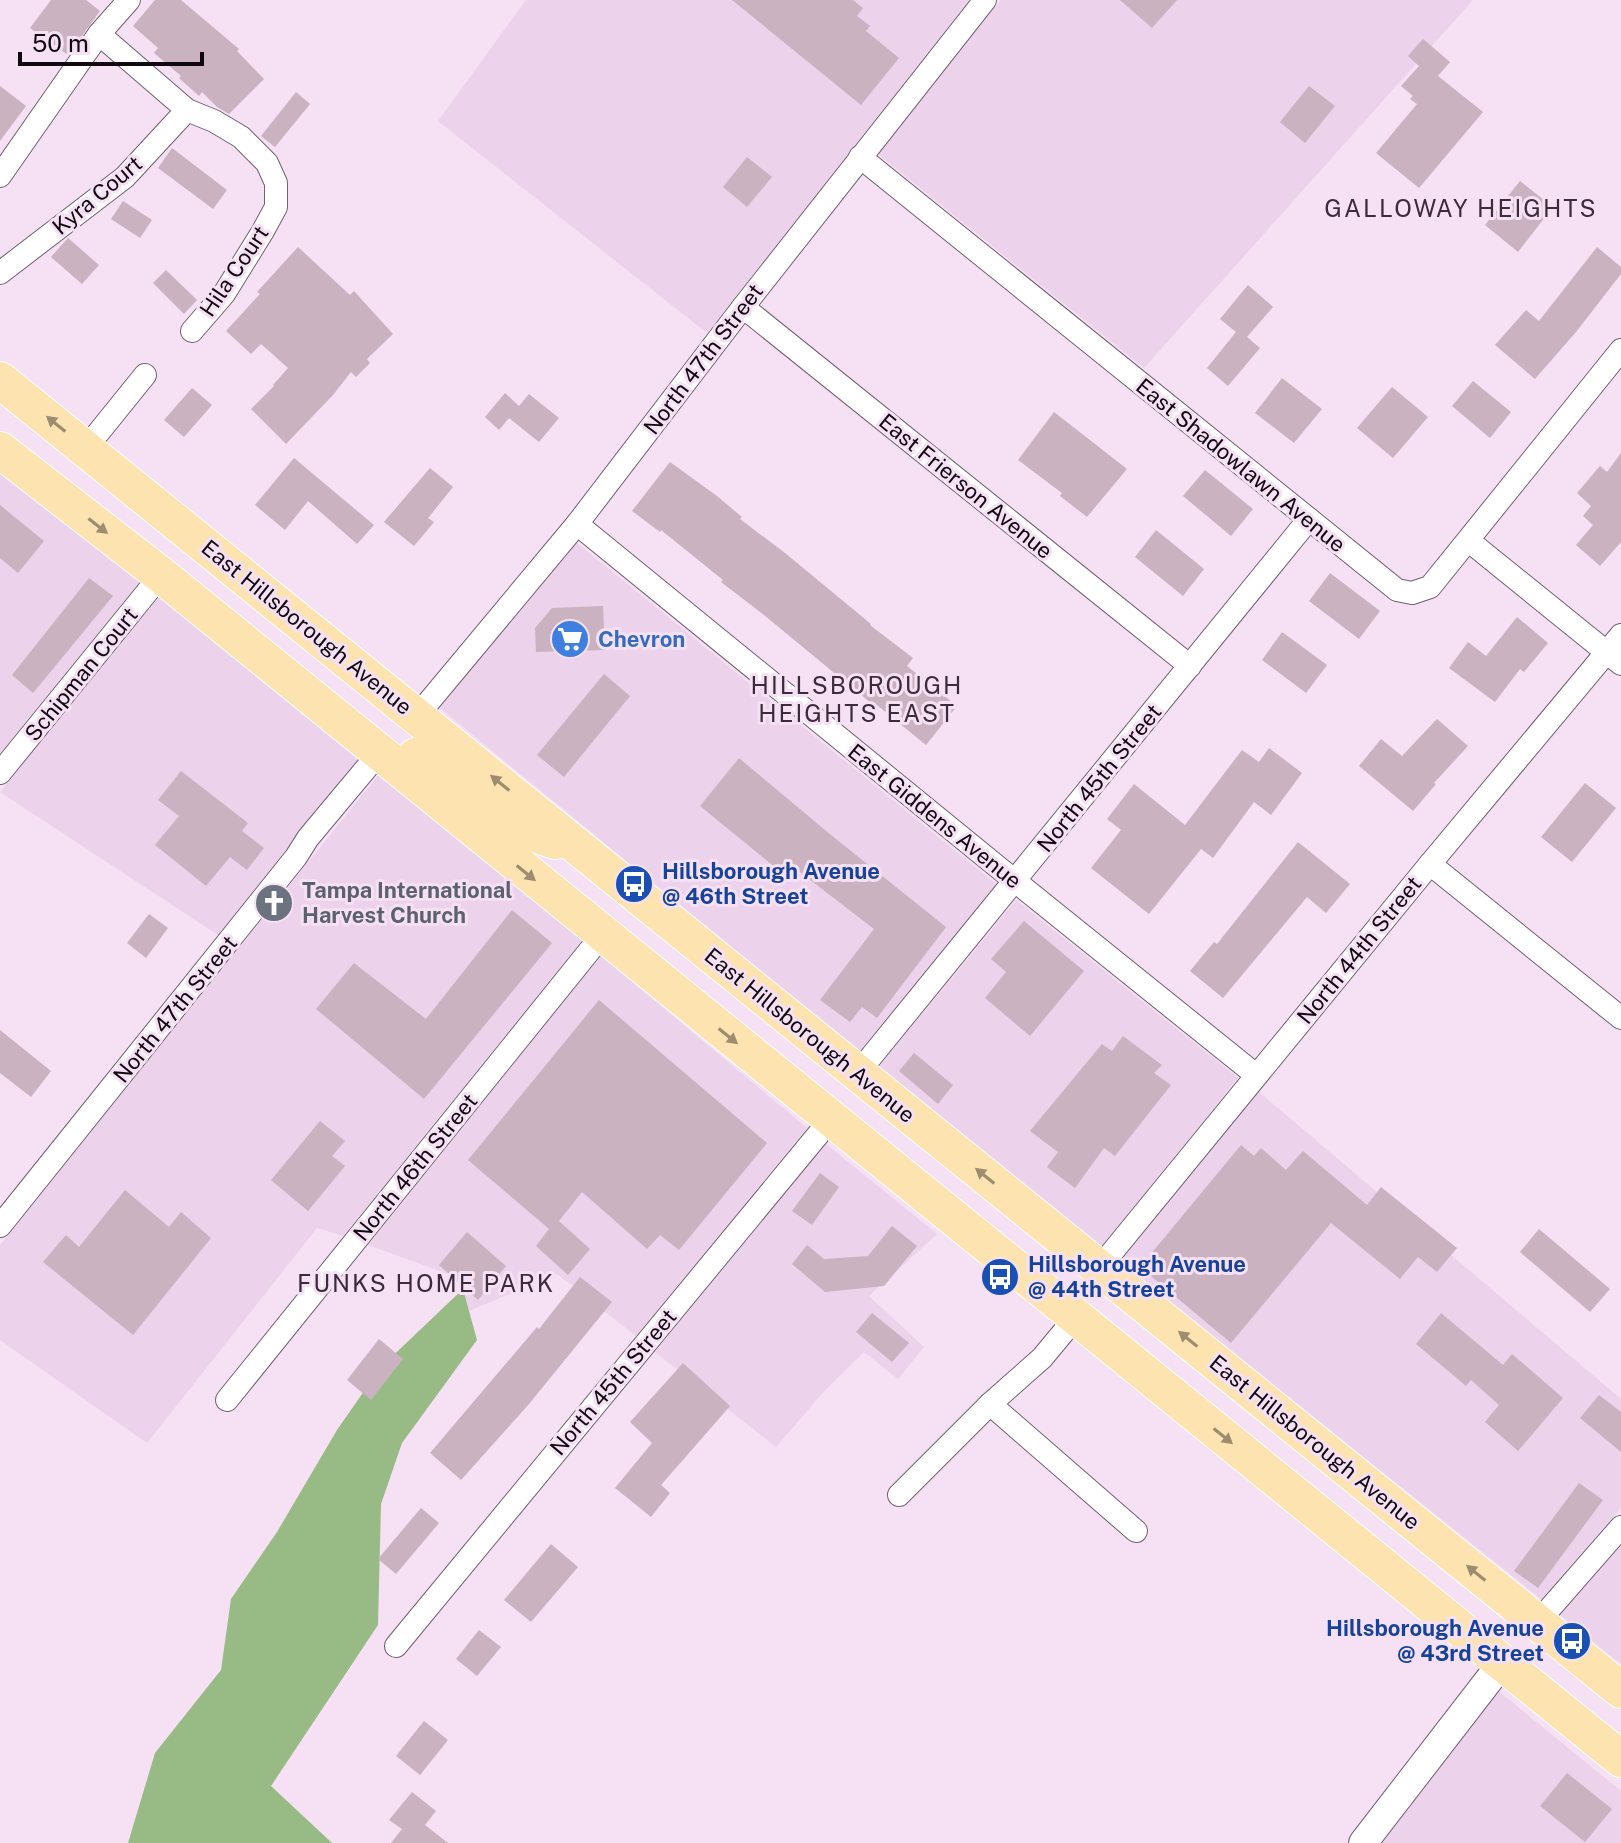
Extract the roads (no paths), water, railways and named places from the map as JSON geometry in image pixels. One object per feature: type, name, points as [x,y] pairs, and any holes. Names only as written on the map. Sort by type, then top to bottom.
[{"type":"main road","name":"East Hillsborough Avenue","points":[[0,380],[1612,1683]]},
{"type":"main road","points":[[0,450],[161,575],[1621,1759]]},
{"type":"main road","points":[[161,575],[225,601],[367,715],[417,716]]},
{"type":"main road","points":[[379,753],[420,756],[517,828],[583,850]]},
{"type":"main road","points":[[1441,1612],[1471,1609],[1501,1633],[1537,1623]]},
{"type":"main road","points":[[1502,1663],[1530,1657],[1560,1681],[1612,1683]]},
{"type":"street","points":[[0,176],[99,34],[129,0]]},
{"type":"street","name":"North 47th Street","points":[[417,716],[577,524],[985,0]]},
{"type":"street","points":[[99,34],[187,110]]},
{"type":"street","name":"Hila Court","points":[[187,110],[241,137],[267,163],[276,183],[276,207],[250,254],[224,294],[192,331]]},
{"type":"street","name":"Kyra Court","points":[[0,273],[125,177],[187,110]]},
{"type":"street","name":"East Shadowlawn Avenue","points":[[860,157],[1397,590],[1412,593],[1430,587],[1469,541]]},
{"type":"street","name":"East Frierson Avenue","points":[[743,307],[1190,666]]},
{"type":"street","points":[[1616,650],[1469,541],[1621,350]]},
{"type":"street","points":[[86,448],[145,375]]},
{"type":"street","name":"North 45th Street","points":[[857,1074],[1309,519]]},
{"type":"street","name":"East Giddens Avenue","points":[[577,524],[1256,1075]]},
{"type":"street","name":"Schipman Court","points":[[0,773],[161,575]]},
{"type":"street","name":"North 44th Street","points":[[1100,1267],[1430,864],[1616,650]]},
{"type":"street","name":"North 47th Street","points":[[0,1226],[379,753]]},
{"type":"street","points":[[1430,864],[1621,1018]]},
{"type":"street","name":"North 46th Street","points":[[227,1400],[603,934]]},
{"type":"street","name":"North 45th Street","points":[[396,1646],[831,1119]]},
{"type":"street","points":[[899,1495],[990,1404],[1042,1358],[1076,1317]]},
{"type":"street","points":[[990,1404],[1136,1531]]},
{"type":"street","points":[[1537,1623],[1621,1527]]},
{"type":"street","points":[[1363,1843],[1502,1663]]},
{"type":"place","name":"Chevron","points":[[570,639]]},
{"type":"place","name":"Hillsborough Avenue @ 46th Street","points":[[634,884]]},
{"type":"place","name":"Tampa International Harvest Church","points":[[274,903]]},
{"type":"place","name":"Hillsborough Avenue @ 44th Street","points":[[1000,1277]]},
{"type":"place","name":"Hillsborough Avenue @ 43rd Street","points":[[1572,1641]]},
{"type":"district","name":"GALLOWAY HEIGHTS","points":[[1461,209]]},
{"type":"district","name":"HILLSBOROUGH HEIGHTS EAST","points":[[857,700]]},
{"type":"district","name":"FUNKS HOME PARK","points":[[426,1284]]}]
